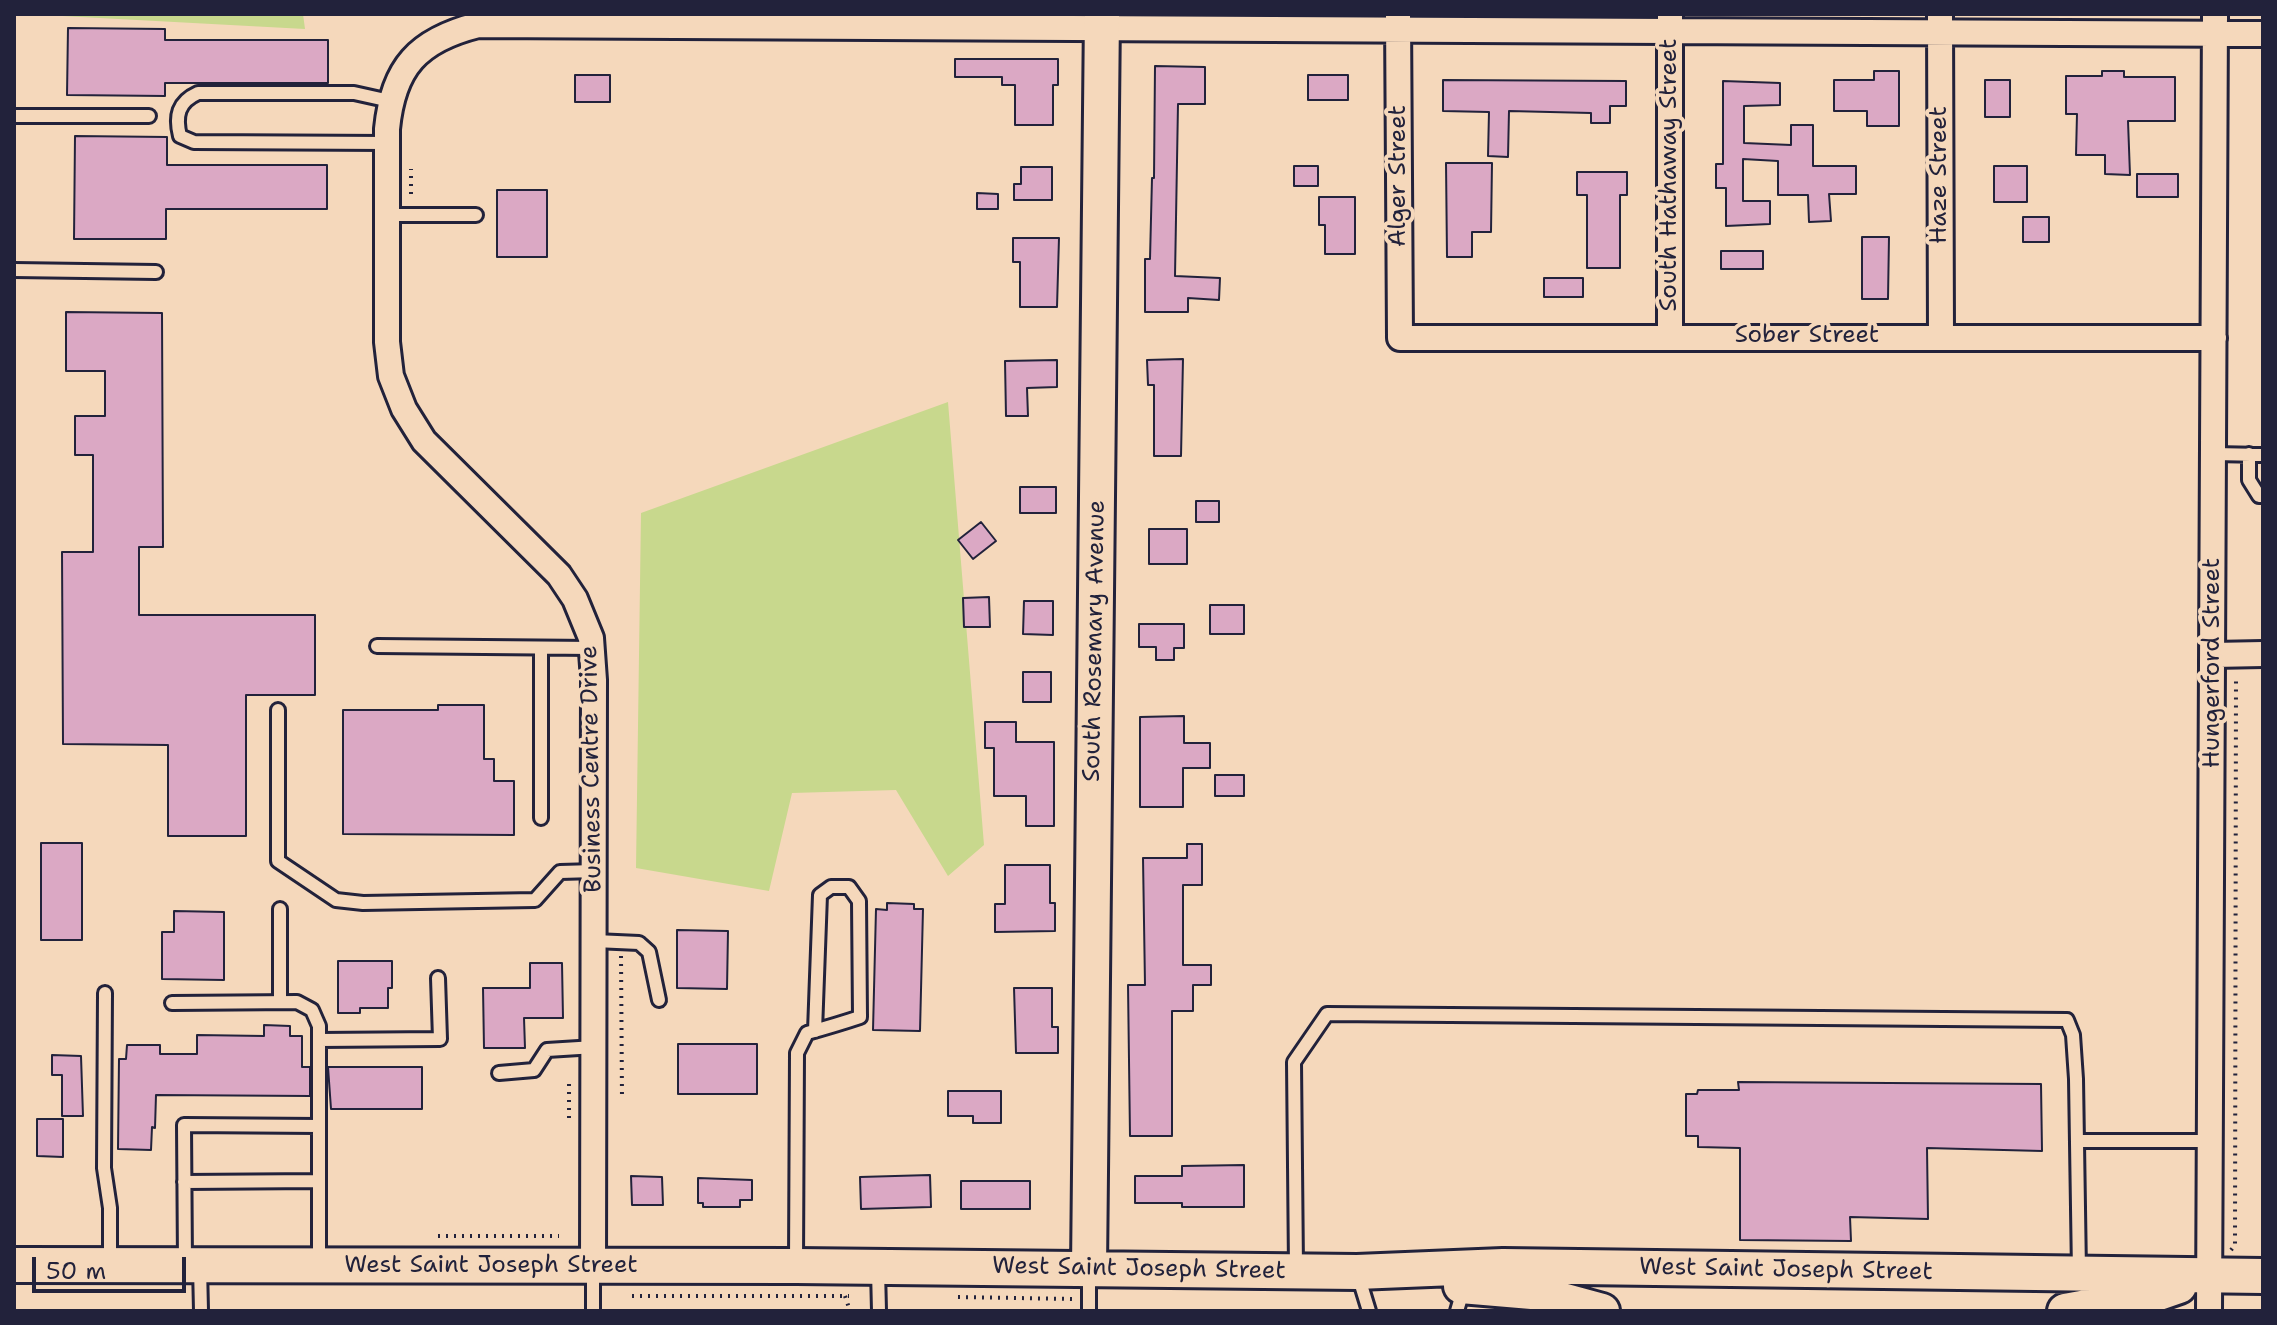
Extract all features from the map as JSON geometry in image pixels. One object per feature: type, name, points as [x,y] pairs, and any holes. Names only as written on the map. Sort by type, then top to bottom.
[{"type":"street","points":[[795,19],[2215,24],[2263,34]]},
{"type":"street","name":"Business Centre Drive","points":[[593,1267],[595,871],[591,638],[575,599],[559,575],[424,441],[404,409],[391,376],[387,342],[387,143],[390,101],[409,60],[429,43],[451,32],[478,25],[795,19]]},
{"type":"street","name":"South Rosemary Avenue","points":[[1089,1267],[1102,20]]},
{"type":"street","name":"Alger Street","points":[[1398,21],[1400,338]]},
{"type":"street","name":"South Hathaway Street","points":[[1670,22],[1670,336]]},
{"type":"street","name":"Haze Street","points":[[1940,22],[1941,336]]},
{"type":"street","name":"Hungerford Street","points":[[2209,1311],[2215,24]]},
{"type":"street","name":"Sober Street","points":[[1400,338],[2214,338]]},
{"type":"street","points":[[2213,655],[2263,654]]},
{"type":"street","name":"West Saint Joseph Street","points":[[14,1265],[1089,1267],[1357,1272],[1503,1266],[2263,1276]]},
{"type":"street","points":[[1357,1272],[1460,1298],[1532,1292],[1602,1311]]},
{"type":"street","points":[[2065,1311],[2153,1295],[2210,1275]]},
{"type":"lane","points":[[387,143],[208,144],[180,136],[178,117],[186,99],[198,93],[354,93],[390,101]]},
{"type":"lane","points":[[14,116],[149,116]]},
{"type":"lane","points":[[387,215],[476,215]]},
{"type":"lane","points":[[14,270],[156,272]]},
{"type":"lane","points":[[2214,454],[2263,455]]},
{"type":"lane","points":[[2249,454],[2249,480],[2259,496],[2263,496]]},
{"type":"lane","points":[[377,646],[592,648]]},
{"type":"lane","points":[[541,648],[541,818]]},
{"type":"lane","points":[[278,710],[278,861],[336,900],[363,903],[535,900],[560,872],[595,871]]},
{"type":"lane","points":[[796,1266],[797,1053],[807,1033],[815,1031],[860,1017],[859,901],[849,887],[831,887],[820,895],[815,1031]]},
{"type":"lane","points":[[280,909],[280,1002]]},
{"type":"lane","points":[[595,941],[639,943],[649,952],[659,1000]]},
{"type":"lane","points":[[319,1040],[440,1039],[438,978]]},
{"type":"lane","points":[[105,993],[104,1168],[110,1208],[110,1266]]},
{"type":"lane","points":[[172,1003],[297,1002],[312,1010],[319,1026],[319,1266]]},
{"type":"lane","points":[[1296,1271],[1294,1062],[1327,1014],[2067,1020],[2073,1035],[2079,1274]]},
{"type":"lane","points":[[499,1073],[534,1070],[547,1050],[595,1047]]},
{"type":"lane","points":[[201,1311],[192,1266],[184,1182],[184,1125],[319,1126]]},
{"type":"lane","points":[[2077,1141],[2210,1141]]},
{"type":"lane","points":[[184,1182],[319,1181]]},
{"type":"lane","points":[[593,1267],[593,1311]]},
{"type":"lane","points":[[878,1267],[879,1311]]},
{"type":"lane","points":[[1089,1267],[1089,1311]]},
{"type":"lane","points":[[1357,1272],[1369,1311]]},
{"type":"path","points":[[621,942],[622,1098]]},
{"type":"path","points":[[845,1296],[850,1311]]},
{"type":"green space","points":[[25,14],[303,14],[305,29]]},
{"type":"green space","points":[[948,402],[984,845],[948,876],[896,790],[792,793],[769,891],[636,868],[641,513]]},
{"type":"building","points":[[68,28],[165,29],[165,40],[328,40],[328,83],[165,83],[165,96],[67,95]]},
{"type":"building","points":[[955,59],[1058,59],[1058,85],[1053,85],[1053,125],[1015,125],[1015,85],[1002,85],[1002,77],[955,77]]},
{"type":"building","points":[[1155,66],[1205,67],[1205,104],[1178,104],[1175,276],[1220,278],[1219,300],[1188,298],[1188,312],[1145,312],[1145,259],[1150,259],[1154,178]]},
{"type":"building","points":[[1874,71],[1899,71],[1899,126],[1867,126],[1867,111],[1834,111],[1834,80],[1874,80]]},
{"type":"building","points":[[2102,71],[2124,71],[2124,77],[2175,77],[2175,121],[2128,121],[2130,175],[2105,174],[2105,155],[2076,155],[2077,114],[2066,114],[2066,76],[2102,76]]},
{"type":"building","points":[[575,75],[610,75],[610,102],[575,102]]},
{"type":"building","points":[[1308,75],[1348,75],[1348,100],[1308,100]]},
{"type":"building","points":[[1443,80],[1626,81],[1626,106],[1610,106],[1610,123],[1591,123],[1591,113],[1509,111],[1508,157],[1488,156],[1489,112],[1443,111]]},
{"type":"building","points":[[1985,80],[2010,80],[2010,117],[1985,117]]},
{"type":"building","points":[[1723,81],[1780,83],[1780,105],[1744,106],[1744,143],[1791,145],[1791,125],[1813,125],[1813,166],[1856,166],[1856,194],[1829,194],[1831,221],[1809,222],[1808,195],[1778,195],[1778,161],[1743,159],[1743,201],[1770,201],[1770,224],[1726,226],[1726,188],[1716,188],[1716,164],[1723,164]]},
{"type":"building","points":[[75,136],[167,137],[167,165],[327,165],[327,209],[166,209],[166,239],[74,239]]},
{"type":"building","points":[[1446,163],[1492,163],[1491,232],[1472,232],[1472,257],[1447,257]]},
{"type":"building","points":[[1294,166],[1318,166],[1318,186],[1294,186]]},
{"type":"building","points":[[1994,166],[2027,166],[2027,202],[1994,202]]},
{"type":"building","points":[[1021,167],[1052,167],[1052,200],[1014,200],[1014,184],[1021,184]]},
{"type":"building","points":[[1577,172],[1627,172],[1627,195],[1620,195],[1620,268],[1587,268],[1587,195],[1577,195]]},
{"type":"building","points":[[2137,174],[2178,174],[2178,197],[2137,197]]},
{"type":"building","points":[[497,190],[547,190],[547,257],[497,257]]},
{"type":"building","points":[[977,193],[998,194],[998,209],[977,209]]},
{"type":"building","points":[[1319,197],[1355,197],[1355,254],[1325,254],[1325,225],[1319,225]]},
{"type":"building","points":[[2023,217],[2049,217],[2049,242],[2023,242]]},
{"type":"building","points":[[1862,237],[1889,237],[1888,299],[1862,299]]},
{"type":"building","points":[[1013,238],[1059,238],[1057,307],[1020,307],[1020,262],[1013,262]]},
{"type":"building","points":[[1721,251],[1763,251],[1763,269],[1721,269]]},
{"type":"building","points":[[1544,278],[1583,278],[1583,297],[1544,297]]},
{"type":"building","points":[[66,312],[162,313],[163,547],[139,547],[139,615],[315,615],[315,695],[246,695],[246,836],[168,836],[168,745],[63,744],[62,552],[93,552],[93,455],[75,455],[75,416],[105,416],[105,371],[66,371]]},
{"type":"building","points":[[1183,359],[1181,456],[1154,456],[1154,385],[1148,385],[1147,360]]},
{"type":"building","points":[[1057,360],[1057,387],[1027,388],[1028,416],[1006,416],[1005,361]]},
{"type":"building","points":[[1020,487],[1056,487],[1056,513],[1020,513]]},
{"type":"building","points":[[1196,501],[1219,501],[1219,522],[1196,522]]},
{"type":"building","points":[[981,522],[996,541],[973,559],[958,540]]},
{"type":"building","points":[[1149,529],[1187,529],[1187,564],[1149,564]]},
{"type":"building","points":[[989,597],[990,627],[964,627],[963,598]]},
{"type":"building","points":[[1024,601],[1053,601],[1053,635],[1023,634]]},
{"type":"building","points":[[1210,605],[1244,605],[1244,634],[1210,634]]},
{"type":"building","points":[[1139,624],[1184,624],[1184,648],[1174,648],[1174,660],[1156,660],[1156,647],[1139,647]]},
{"type":"building","points":[[1023,672],[1051,672],[1051,702],[1023,702]]},
{"type":"building","points":[[438,705],[484,705],[484,759],[494,759],[494,781],[514,781],[514,835],[343,834],[343,710],[438,710]]},
{"type":"building","points":[[1184,716],[1184,743],[1210,743],[1210,768],[1183,768],[1183,807],[1140,807],[1140,717]]},
{"type":"building","points":[[985,722],[1016,722],[1016,742],[1054,742],[1054,826],[1026,826],[1026,796],[994,796],[994,748],[985,748]]},
{"type":"building","points":[[1215,775],[1244,775],[1244,796],[1215,796]]},
{"type":"building","points":[[41,843],[82,843],[82,940],[41,940]]},
{"type":"building","points":[[1187,844],[1202,844],[1202,885],[1183,885],[1183,965],[1211,965],[1211,985],[1193,985],[1193,1011],[1172,1011],[1172,1136],[1130,1136],[1128,985],[1145,985],[1143,858],[1187,858]]},
{"type":"building","points":[[1005,865],[1050,865],[1050,903],[1055,903],[1055,931],[995,932],[995,904],[1005,904]]},
{"type":"building","points":[[887,903],[914,904],[914,909],[923,909],[920,1031],[873,1030],[876,909],[887,910]]},
{"type":"building","points":[[174,911],[224,912],[224,980],[162,979],[162,932],[174,932]]},
{"type":"building","points":[[677,930],[728,931],[727,989],[677,988]]},
{"type":"building","points":[[338,961],[392,961],[388,1008],[360,1008],[360,1013],[338,1013]]},
{"type":"building","points":[[530,963],[562,963],[563,1018],[524,1018],[525,1048],[484,1048],[483,988],[530,988]]},
{"type":"building","points":[[1014,988],[1052,988],[1052,1027],[1058,1027],[1058,1053],[1016,1053]]},
{"type":"building","points":[[264,1025],[290,1026],[290,1036],[302,1036],[302,1067],[310,1067],[310,1096],[156,1095],[151,1150],[118,1149],[119,1059],[126,1059],[127,1045],[160,1045],[160,1054],[197,1054],[197,1035],[264,1036]]},
{"type":"building","points":[[678,1044],[757,1044],[757,1094],[678,1094]]},
{"type":"building","points":[[52,1055],[81,1056],[83,1116],[62,1116],[62,1075],[52,1075]]},
{"type":"building","points":[[328,1067],[422,1067],[422,1109],[331,1109]]},
{"type":"building","points":[[1738,1082],[2041,1084],[2042,1151],[1927,1148],[1928,1219],[1850,1217],[1851,1241],[1740,1240],[1740,1148],[1698,1147],[1698,1136],[1686,1136],[1686,1094],[1697,1094],[1698,1090],[1739,1090]]},
{"type":"building","points":[[948,1091],[1001,1091],[1001,1123],[973,1123],[973,1116],[948,1116]]},
{"type":"building","points":[[37,1119],[63,1119],[63,1157],[37,1156]]},
{"type":"building","points":[[1244,1165],[1244,1207],[1135,1203],[1135,1176],[1182,1176],[1182,1166]]},
{"type":"building","points":[[930,1175],[931,1207],[861,1209],[860,1177]]},
{"type":"building","points":[[631,1176],[662,1177],[663,1205],[632,1205]]},
{"type":"building","points":[[698,1178],[752,1180],[752,1200],[740,1200],[740,1207],[703,1207],[703,1203],[698,1203]]},
{"type":"building","points":[[961,1181],[1030,1181],[1030,1209],[961,1209]]}]
